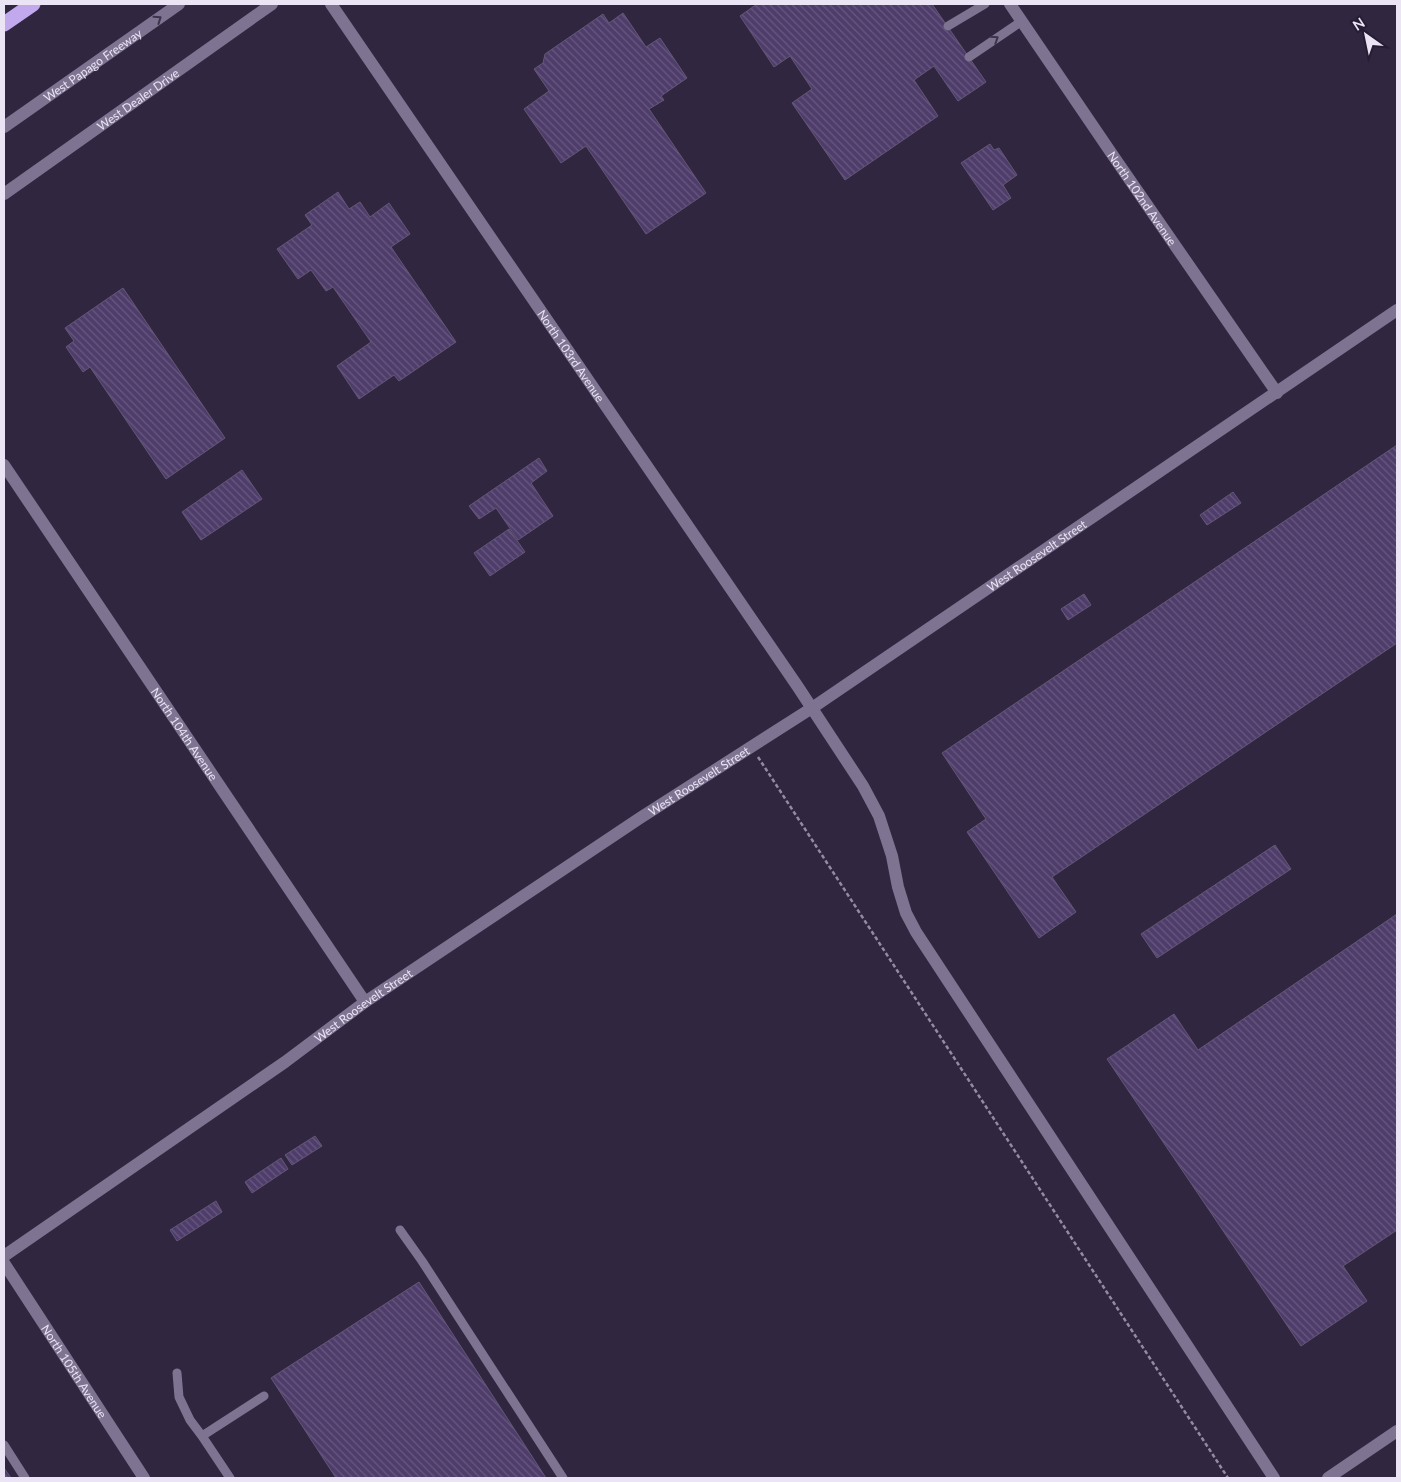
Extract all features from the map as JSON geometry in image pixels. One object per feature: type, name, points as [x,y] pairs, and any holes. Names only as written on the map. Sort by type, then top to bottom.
[{"type":"highway","points":[[4,24],[33,4]]},
{"type":"street","name":"West Papago Freeway","points":[[4,127],[179,4]]},
{"type":"street","name":"West Dealer Drive","points":[[4,194],[272,4]]},
{"type":"street","name":"North 103rd Avenue","points":[[331,4],[812,708],[863,786],[879,816],[892,856],[898,887],[906,913],[916,932],[1274,1478]]},
{"type":"street","name":"North 102nd Avenue","points":[[1010,4],[1114,158],[1277,392]]},
{"type":"street","name":"West Roosevelt Street","points":[[4,1256],[286,1062],[365,1002],[640,818],[812,708],[1397,310]]},
{"type":"street","name":"North 104th Avenue","points":[[4,465],[365,1002]]},
{"type":"street","name":"North 105th Avenue","points":[[4,1263],[144,1478]]},
{"type":"street","points":[[1328,1478],[1397,1431]]},
{"type":"lane","points":[[948,26],[985,4]]},
{"type":"lane","points":[[968,57],[1022,21]]},
{"type":"lane","points":[[400,1230],[563,1478]]},
{"type":"lane","points":[[177,1373],[179,1397],[190,1420],[230,1478]]},
{"type":"lane","points":[[202,1436],[264,1396]]},
{"type":"lane","points":[[4,1444],[26,1478]]},
{"type":"path","points":[[752,747],[1228,1478]]},
{"type":"building","points":[[757,4],[932,4],[986,82],[958,101],[934,66],[914,80],[938,116],[845,180],[792,103],[812,89],[790,56],[774,67],[740,16]]},
{"type":"building","points":[[623,13],[646,47],[660,38],[687,78],[661,96],[664,100],[649,109],[706,193],[646,234],[586,146],[561,163],[524,109],[549,91],[534,69],[543,63],[545,54],[603,14],[609,23]]},
{"type":"building","points":[[990,144],[994,150],[999,148],[1017,175],[1003,185],[1011,198],[993,210],[961,163]]},
{"type":"building","points":[[338,192],[349,209],[360,202],[370,217],[389,203],[410,234],[391,247],[456,342],[399,381],[394,375],[359,399],[337,366],[371,342],[333,287],[326,291],[311,270],[298,279],[277,249],[312,225],[305,215]]},
{"type":"building","points":[[123,288],[225,438],[166,479],[90,367],[83,372],[66,347],[74,341],[65,328]]},
{"type":"building","points":[[1397,445],[1397,643],[1052,877],[1076,912],[1039,938],[967,832],[986,819],[942,753]]},
{"type":"building","points":[[539,458],[547,471],[531,483],[553,516],[518,540],[496,508],[479,519],[469,506]]},
{"type":"building","points":[[242,470],[262,499],[201,540],[182,512]]},
{"type":"building","points":[[1233,492],[1241,503],[1207,525],[1200,515]]},
{"type":"building","points":[[509,529],[525,552],[490,576],[474,553]]},
{"type":"building","points":[[1084,594],[1091,605],[1068,620],[1061,609]]},
{"type":"building","points":[[1275,845],[1291,869],[1157,958],[1141,934]]},
{"type":"building","points":[[1397,914],[1397,1230],[1343,1266],[1367,1301],[1301,1346],[1107,1059],[1174,1014],[1198,1050]]},
{"type":"building","points":[[315,1136],[322,1146],[292,1165],[285,1155]]},
{"type":"building","points":[[281,1158],[288,1169],[252,1193],[245,1182]]},
{"type":"building","points":[[216,1201],[222,1212],[177,1241],[170,1230]]},
{"type":"building","points":[[419,1282],[546,1478],[336,1478],[271,1378]]},
{"type":"building","points":[[4,1468],[11,1478],[4,1478]]}]
